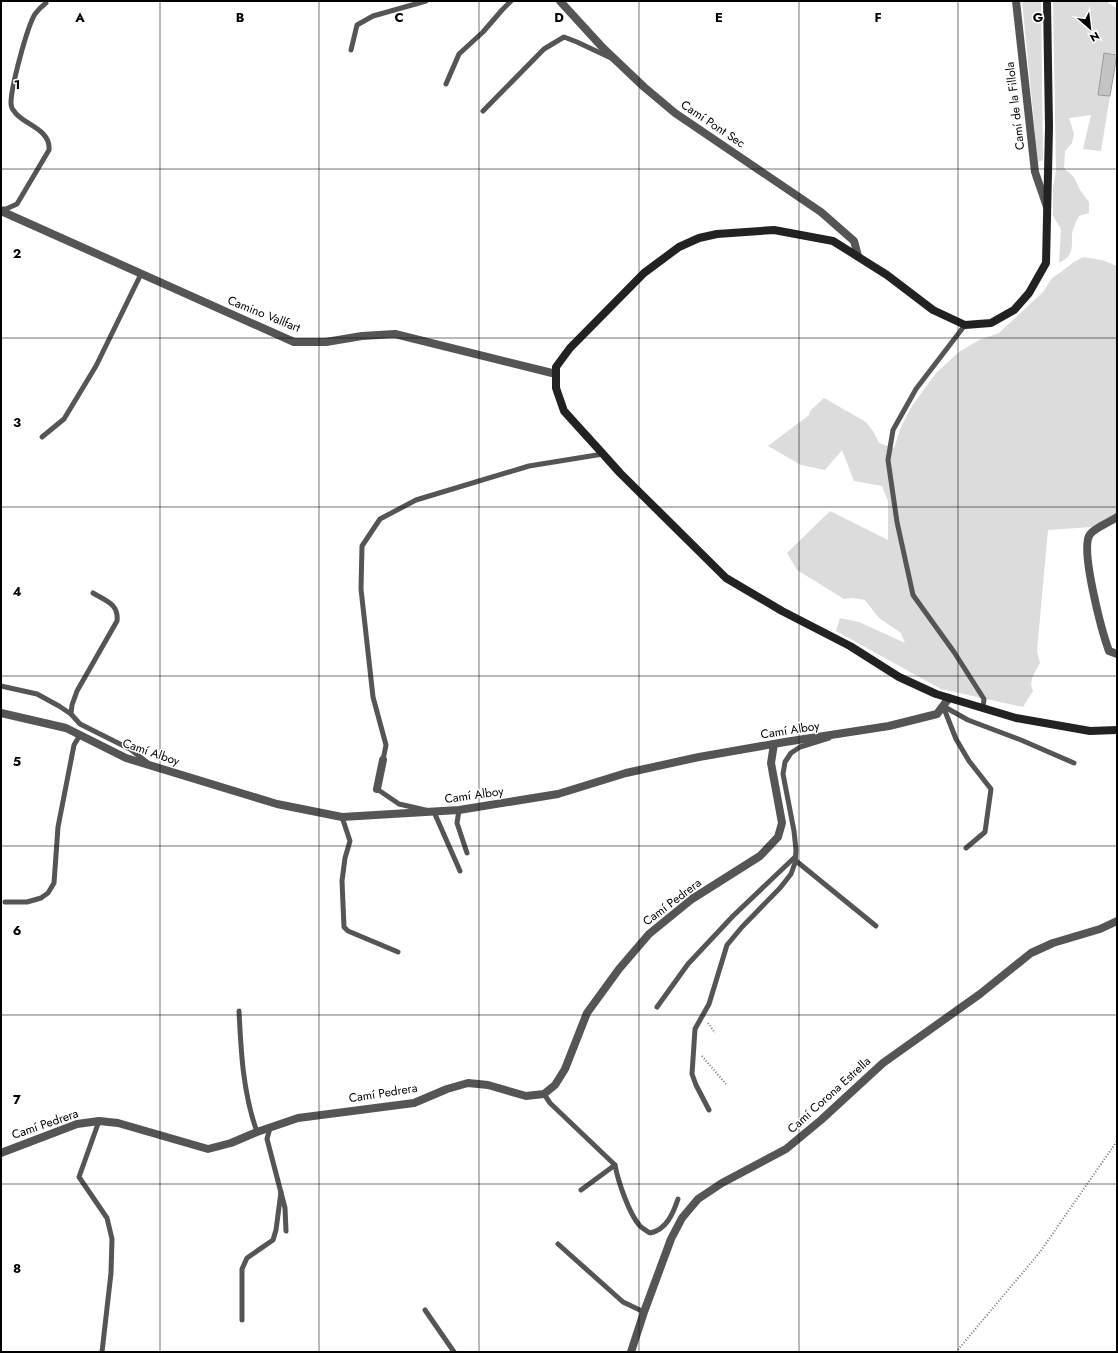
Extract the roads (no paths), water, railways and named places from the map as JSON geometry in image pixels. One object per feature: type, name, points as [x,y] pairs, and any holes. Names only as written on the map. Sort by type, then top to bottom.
[{"type":"main road","points":[[1047,1],[1049,127],[1046,263],[1030,293],[1014,310],[991,323],[965,325],[933,310],[887,275],[833,241],[774,230],[717,234],[699,238],[679,248],[644,273],[570,348],[556,367],[556,388],[564,411],[620,473],[726,578],[782,611],[850,646],[899,677],[936,694],[1016,718],[1090,731],[1117,730]]},
{"type":"street","name":"Camí Pont Sec","points":[[560,1],[603,48],[644,87],[675,113],[821,212],[854,241],[858,256]]},
{"type":"street","name":"Camí de la Fillola","points":[[1016,1],[1035,172],[1047,207]]},
{"type":"street","name":"Camino Vallfart","points":[[1,210],[294,342],[326,342],[362,336],[395,334],[556,374]]},
{"type":"street","points":[[1117,517],[1095,530],[1089,536],[1088,544],[1089,568],[1104,637],[1109,651],[1117,654]]},
{"type":"street","name":"Camí Alboy","points":[[1,713],[66,728],[126,758],[152,766],[277,804],[342,817],[459,810],[558,794],[626,773],[699,757],[890,726],[937,714],[949,698]]},
{"type":"street","name":"Camí Pedrera","points":[[1,1153],[77,1124],[99,1121],[118,1123],[208,1149],[231,1143],[257,1132],[298,1118],[414,1103],[447,1089],[468,1083],[488,1085],[526,1096],[544,1094],[555,1085],[565,1069],[587,1013],[619,969],[649,934],[692,899],[760,856],[778,838],[782,823],[771,763],[774,744]]},
{"type":"street","points":[[377,789],[383,760]]},
{"type":"street","name":"Camí Corona Estrella","points":[[631,1352],[671,1239],[682,1218],[698,1199],[722,1183],[786,1149],[821,1120],[883,1063],[974,998],[1031,954],[1053,943],[1100,929],[1117,921]]},
{"type":"lane","points":[[1,210],[18,204],[49,150],[49,145],[45,136],[37,128],[15,113],[11,104],[12,90],[25,40],[35,14],[46,3],[45,1]]},
{"type":"lane","points":[[350,50],[358,25],[373,16],[426,1]]},
{"type":"lane","points":[[446,84],[459,54],[483,32],[511,1]]},
{"type":"lane","points":[[483,111],[544,49],[564,37],[615,60]]},
{"type":"lane","points":[[42,437],[64,418],[96,366],[141,274]]},
{"type":"lane","points":[[965,325],[916,389],[893,430],[888,460],[897,522],[913,595],[954,652],[984,699],[983,708]]},
{"type":"lane","points":[[383,760],[386,745],[373,697],[361,589],[362,546],[380,519],[416,500],[529,466],[603,454]]},
{"type":"lane","points":[[70,714],[77,692],[118,621],[118,613],[115,607],[93,593]]},
{"type":"lane","points":[[1,686],[36,694],[59,706],[80,724],[130,749],[152,766]]},
{"type":"lane","points":[[943,706],[968,720],[1021,740],[1074,763]]},
{"type":"lane","points":[[943,706],[956,739],[969,761],[991,789],[985,832],[966,848]]},
{"type":"lane","points":[[709,1110],[692,1074],[695,1029],[709,1004],[727,945],[742,927],[780,888],[791,874],[795,859],[794,831],[783,774],[785,762],[790,753],[800,747],[847,733]]},
{"type":"lane","points":[[5,902],[27,902],[41,898],[48,893],[54,883],[58,827],[74,745],[80,735]]},
{"type":"lane","points":[[377,789],[398,804],[434,812],[460,871]]},
{"type":"lane","points":[[459,810],[457,823],[467,853]]},
{"type":"lane","points":[[342,817],[350,841],[345,858],[342,881],[344,926],[348,930],[398,952]]},
{"type":"lane","points":[[795,859],[876,926]]},
{"type":"lane","points":[[657,1007],[688,964],[733,916],[795,859]]},
{"type":"lane","points":[[239,1011],[241,1060],[250,1111],[257,1132]]},
{"type":"lane","points":[[544,1094],[550,1103],[615,1165],[617,1175],[632,1215],[640,1226],[650,1233],[658,1232],[667,1223],[678,1199]]},
{"type":"lane","points":[[99,1121],[79,1177],[106,1218],[112,1239],[111,1273],[102,1352]]},
{"type":"lane","points":[[270,1128],[267,1139],[285,1208],[286,1231]]},
{"type":"lane","points":[[581,1190],[615,1165]]},
{"type":"lane","points":[[242,1320],[242,1269],[246,1258],[273,1240],[276,1230],[281,1192]]},
{"type":"lane","points":[[558,1244],[623,1302],[644,1312]]},
{"type":"lane","points":[[425,1310],[454,1352]]}]
